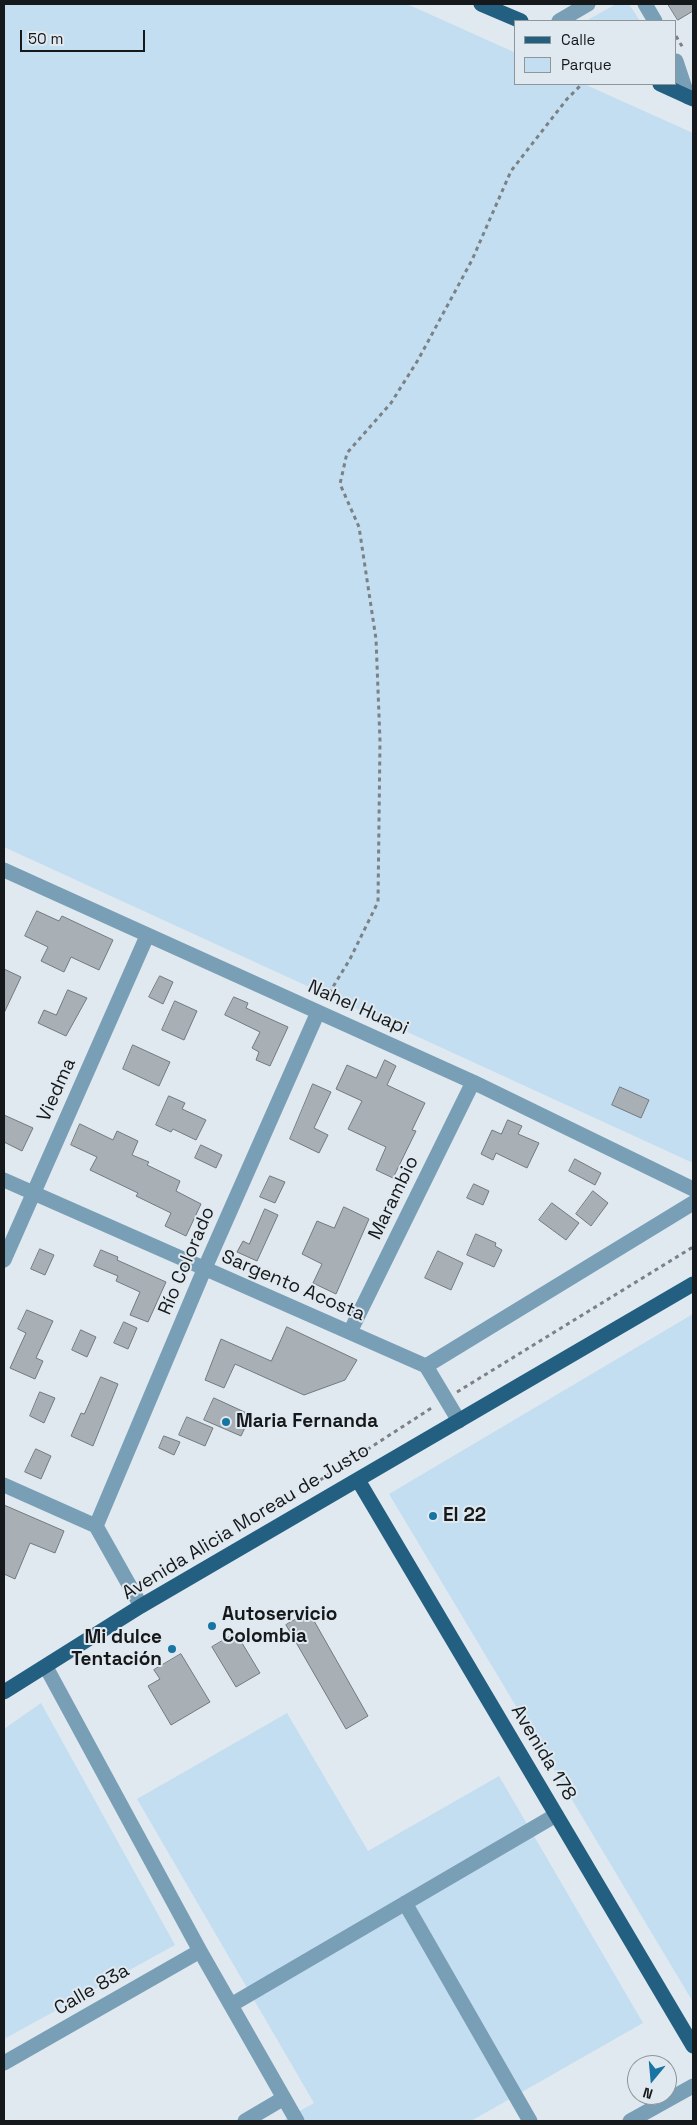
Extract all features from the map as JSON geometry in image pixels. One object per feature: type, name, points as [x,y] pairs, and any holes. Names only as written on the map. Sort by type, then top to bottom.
[{"type":"main road","points":[[481,4],[518,20]]},
{"type":"main road","points":[[662,85],[691,98]]},
{"type":"main road","name":"Avenida Alicia Moreau de Justo","points":[[4,1692],[141,1606],[693,1284]]},
{"type":"main road","name":"Avenida 178","points":[[358,1480],[693,2046]]},
{"type":"street","points":[[561,20],[588,4]]},
{"type":"street","points":[[645,4],[654,20]]},
{"type":"street","points":[[677,63],[691,98]]},
{"type":"street","name":"Nahel Huapi","points":[[4,870],[473,1082],[693,1189]]},
{"type":"street","name":"Viedma","points":[[4,1260],[147,936]]},
{"type":"street","name":"Río Colorado","points":[[96,1526],[204,1270],[318,1012]]},
{"type":"street","name":"Marambio","points":[[350,1332],[473,1082]]},
{"type":"street","name":"Sargento Acosta","points":[[4,1180],[204,1270],[426,1366]]},
{"type":"street","points":[[460,1421],[426,1366],[693,1203]]},
{"type":"street","points":[[4,1485],[96,1526],[141,1606]]},
{"type":"street","points":[[46,1667],[200,1951],[297,2121]]},
{"type":"street","points":[[230,2005],[556,1814]]},
{"type":"street","points":[[406,1902],[530,2121]]},
{"type":"street","name":"Calle 83a","points":[[4,2063],[200,1951]]},
{"type":"street","points":[[630,2121],[693,2086]]},
{"type":"street","points":[[245,2121],[284,2098]]},
{"type":"path","points":[[318,1012],[350,959],[378,902],[380,741],[376,639],[359,527],[340,484],[347,452],[391,403],[418,360],[472,260],[511,171],[562,105],[581,85]]},
{"type":"path","points":[[296,1496],[446,1399],[693,1247]]},
{"type":"green space","points":[[4,4],[407,4],[514,52],[514,85],[586,85],[693,133],[693,1163],[4,847]]},
{"type":"green space","points":[[616,4],[629,4],[639,20],[588,20]]},
{"type":"green space","points":[[693,1314],[693,2002],[389,1494]]},
{"type":"green space","points":[[41,1703],[175,1945],[4,2039],[4,1729]]},
{"type":"green space","points":[[287,1713],[368,1851],[499,1776],[643,2023],[471,2121],[282,2121],[314,2103],[137,1799]]},
{"type":"building","points":[[668,4],[693,4],[693,11],[678,20]]},
{"type":"building","points":[[37,911],[59,921],[62,916],[113,940],[99,970],[71,957],[64,972],[41,961],[48,947],[25,936]]},
{"type":"building","points":[[4,969],[21,977],[4,1013]]},
{"type":"building","points":[[160,976],[173,982],[163,1004],[149,997]]},
{"type":"building","points":[[68,990],[87,998],[66,1036],[38,1023],[44,1010],[56,1015]]},
{"type":"building","points":[[234,997],[248,1003],[246,1008],[288,1027],[270,1066],[256,1060],[259,1052],[252,1048],[260,1032],[225,1015]]},
{"type":"building","points":[[175,1001],[197,1011],[184,1040],[162,1030]]},
{"type":"building","points":[[133,1045],[170,1062],[159,1086],[123,1069]]},
{"type":"building","points":[[385,1060],[396,1066],[387,1085],[425,1103],[412,1130],[416,1131],[393,1178],[376,1170],[386,1147],[348,1129],[362,1101],[336,1089],[347,1065],[376,1078]]},
{"type":"building","points":[[313,1084],[331,1092],[314,1128],[328,1135],[319,1153],[290,1139]]},
{"type":"building","points":[[620,1087],[649,1100],[641,1118],[612,1105]]},
{"type":"building","points":[[169,1096],[185,1103],[182,1109],[206,1120],[196,1140],[173,1129],[171,1132],[156,1125]]},
{"type":"building","points":[[4,1115],[33,1128],[22,1151],[4,1142]]},
{"type":"building","points":[[508,1120],[522,1126],[518,1134],[539,1143],[527,1168],[496,1153],[493,1160],[481,1154],[492,1130],[501,1134]]},
{"type":"building","points":[[80,1124],[113,1140],[117,1131],[138,1141],[132,1155],[149,1162],[147,1165],[180,1181],[176,1191],[201,1204],[186,1236],[165,1226],[171,1213],[136,1196],[138,1193],[90,1170],[97,1157],[71,1145]]},
{"type":"building","points":[[201,1145],[222,1155],[216,1168],[195,1158]]},
{"type":"building","points":[[575,1159],[601,1173],[595,1185],[569,1171]]},
{"type":"building","points":[[270,1176],[285,1182],[275,1203],[260,1197]]},
{"type":"building","points":[[474,1184],[489,1191],[483,1205],[467,1198]]},
{"type":"building","points":[[593,1191],[608,1203],[591,1226],[576,1214]]},
{"type":"building","points":[[552,1203],[579,1223],[566,1240],[539,1220]]},
{"type":"building","points":[[344,1207],[369,1219],[336,1294],[313,1283],[322,1264],[302,1254],[317,1221],[334,1228]]},
{"type":"building","points":[[265,1209],[278,1215],[257,1261],[237,1252],[243,1241],[249,1244]]},
{"type":"building","points":[[476,1234],[496,1243],[495,1246],[502,1250],[494,1267],[467,1255]]},
{"type":"building","points":[[40,1249],[54,1255],[45,1275],[31,1269]]},
{"type":"building","points":[[101,1250],[118,1257],[117,1260],[166,1282],[148,1322],[130,1315],[140,1292],[116,1281],[118,1276],[94,1266]]},
{"type":"building","points":[[438,1251],[463,1263],[451,1290],[425,1278]]},
{"type":"building","points":[[27,1310],[53,1321],[36,1358],[43,1361],[35,1379],[10,1368],[26,1333],[18,1329]]},
{"type":"building","points":[[124,1322],[137,1328],[128,1349],[114,1343]]},
{"type":"building","points":[[287,1327],[357,1360],[345,1380],[304,1395],[235,1364],[224,1388],[205,1380],[221,1339],[271,1361]]},
{"type":"building","points":[[81,1330],[96,1337],[87,1357],[72,1350]]},
{"type":"building","points":[[101,1377],[118,1384],[93,1446],[71,1436],[81,1413],[84,1414]]},
{"type":"building","points":[[40,1392],[55,1398],[44,1423],[30,1416]]},
{"type":"building","points":[[214,1398],[251,1415],[241,1436],[204,1420]]},
{"type":"building","points":[[187,1417],[213,1428],[205,1446],[179,1435]]},
{"type":"building","points":[[164,1436],[180,1442],[174,1455],[159,1448]]},
{"type":"building","points":[[36,1449],[51,1456],[41,1479],[25,1472]]},
{"type":"building","points":[[4,1505],[64,1531],[55,1553],[30,1543],[15,1579],[4,1574]]},
{"type":"building","points":[[309,1612],[368,1716],[346,1729],[286,1625]]},
{"type":"building","points":[[236,1633],[260,1673],[236,1687],[212,1647]]},
{"type":"building","points":[[181,1654],[210,1702],[171,1725],[148,1686],[160,1679],[154,1670]]},
{"type":"place","name":"Maria Fernanda","points":[[226,1422]]},
{"type":"place","name":"El 22","points":[[433,1516]]},
{"type":"place","name":"Autoservicio Colombia","points":[[212,1626]]},
{"type":"place","name":"Mi dulce Tentación","points":[[172,1649]]}]
